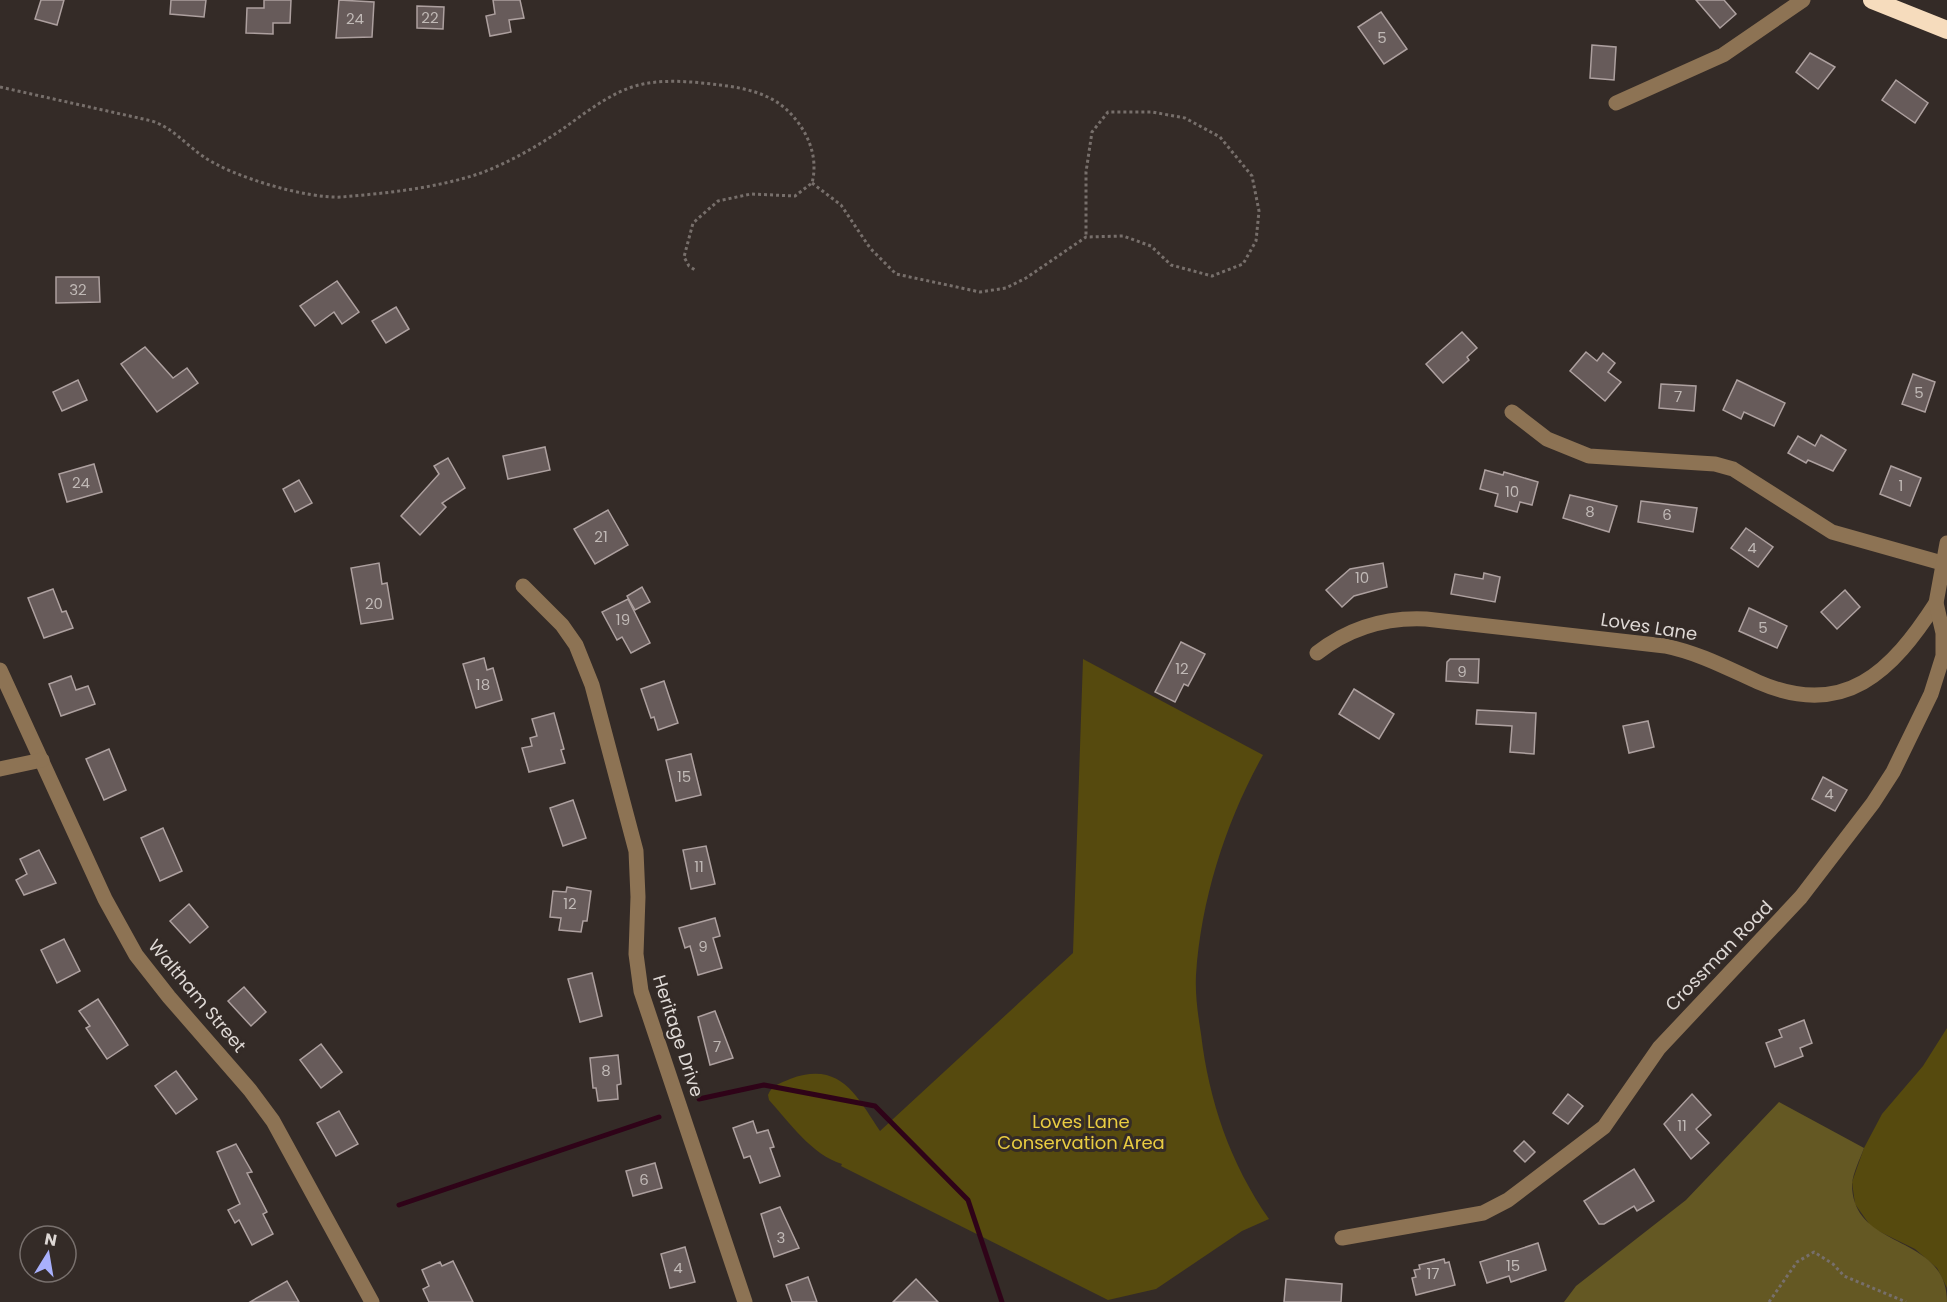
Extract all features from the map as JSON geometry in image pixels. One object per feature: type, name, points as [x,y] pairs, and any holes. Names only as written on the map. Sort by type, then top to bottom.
[{"type":"highway","points":[[1872,0],[1947,30]]},
{"type":"street","points":[[1616,103],[1723,55],[1803,0]]},
{"type":"street","points":[[1512,412],[1556,444],[1589,456],[1656,462],[1697,462],[1733,469],[1832,532],[1942,563]]},
{"type":"street","name":"Crossman Road","points":[[1342,1238],[1483,1213],[1533,1182],[1604,1127],[1659,1048],[1801,897],[1878,795],[1913,733],[1938,675],[1944,644],[1936,603],[1947,543]]},
{"type":"street","name":"Heritage Drive","points":[[523,586],[562,625],[576,645],[590,678],[636,851],[638,897],[635,940],[641,992],[745,1302]]},
{"type":"street","name":"Loves Lane","points":[[1317,653],[1364,626],[1401,619],[1426,619],[1665,646],[1700,655],[1797,695],[1830,696],[1849,691],[1876,675],[1907,646],[1936,603]]},
{"type":"street","name":"Waltham Street","points":[[0,670],[105,899],[135,955],[235,1072],[273,1121],[372,1302]]},
{"type":"street","points":[[0,769],[42,760]]},
{"type":"path","points":[[0,87],[152,121],[174,131],[204,157],[237,175],[339,197],[440,184],[480,173],[506,162],[591,109],[642,84],[663,81],[710,84],[751,90],[768,96],[782,105],[804,129],[811,146],[815,173],[812,183],[795,196],[734,196],[705,210],[693,223],[684,256],[689,266],[695,270]]},
{"type":"path","points":[[812,183],[841,205],[886,265],[896,274],[914,280],[980,292],[994,291],[1026,278],[1086,237],[1123,236],[1151,246],[1172,265],[1212,276],[1243,264],[1256,241],[1259,211],[1252,176],[1220,137],[1185,118],[1152,112],[1108,112],[1092,132],[1086,172],[1088,201],[1086,237]]},
{"type":"path","points":[[1769,1302],[1797,1262],[1814,1252],[1833,1264],[1844,1276],[1906,1302]]},
{"type":"green space","name":"Loves Lane Conservation Area","points":[[1083,659],[1263,755],[1227,834],[1210,889],[1199,946],[1196,997],[1205,1059],[1223,1131],[1243,1176],[1269,1219],[1242,1231],[1156,1289],[1108,1300],[831,1160],[802,1137],[769,1100],[768,1095],[777,1085],[808,1074],[822,1074],[835,1078],[855,1095],[880,1131],[1073,953]]},
{"type":"green space","points":[[1947,1028],[1947,1288],[1937,1268],[1915,1249],[1872,1228],[1855,1204],[1852,1182],[1864,1148],[1882,1114],[1923,1066]]},
{"type":"shaded area","points":[[1779,1102],[1864,1148],[1852,1184],[1856,1206],[1867,1221],[1882,1233],[1917,1252],[1932,1264],[1943,1280],[1947,1302],[1564,1302],[1576,1286],[1686,1200]]},
{"type":"building","points":[[41,0],[64,0],[57,25],[35,19]]},
{"type":"building","points":[[171,0],[206,0],[204,17],[170,14]]},
{"type":"building","points":[[264,0],[291,0],[290,23],[273,23],[273,34],[246,33],[247,8],[264,8]]},
{"type":"building","points":[[339,0],[374,2],[372,37],[336,38]]},
{"type":"building","points":[[493,0],[520,0],[524,18],[509,20],[511,32],[490,36],[486,16],[495,14]]},
{"type":"building","points":[[1696,0],[1724,0],[1736,14],[1720,28]]},
{"type":"building","points":[[417,6],[444,7],[443,29],[417,28]]},
{"type":"building","points":[[1381,12],[1407,49],[1384,64],[1358,27]]},
{"type":"building","points":[[1592,45],[1616,47],[1614,80],[1590,78]]},
{"type":"building","points":[[1810,53],[1835,67],[1818,89],[1796,72]]},
{"type":"building","points":[[1896,80],[1928,103],[1915,123],[1882,100]]},
{"type":"building","points":[[56,277],[99,277],[100,302],[56,303]]},
{"type":"building","points":[[337,281],[359,312],[342,324],[334,312],[315,326],[300,306]]},
{"type":"building","points":[[396,307],[409,329],[386,343],[372,321]]},
{"type":"building","points":[[1462,332],[1477,348],[1467,357],[1469,360],[1443,383],[1426,364]]},
{"type":"building","points":[[145,347],[173,378],[187,368],[198,383],[157,412],[121,364]]},
{"type":"building","points":[[1586,352],[1597,361],[1603,353],[1615,363],[1608,372],[1621,382],[1605,401],[1570,371]]},
{"type":"building","points":[[1913,374],[1935,382],[1925,412],[1902,404]]},
{"type":"building","points":[[78,380],[87,400],[62,411],[53,392]]},
{"type":"building","points":[[1737,380],[1785,403],[1774,426],[1744,412],[1741,419],[1723,410]]},
{"type":"building","points":[[1661,384],[1696,386],[1694,411],[1659,408]]},
{"type":"building","points":[[1821,435],[1846,450],[1833,471],[1808,460],[1806,463],[1788,453],[1798,436],[1815,446]]},
{"type":"building","points":[[545,447],[550,470],[508,479],[503,456]]},
{"type":"building","points":[[448,458],[465,488],[442,503],[446,507],[420,535],[401,516],[439,474],[434,466]]},
{"type":"building","points":[[94,464],[102,492],[67,502],[59,474]]},
{"type":"building","points":[[1891,466],[1921,478],[1910,506],[1880,494]]},
{"type":"building","points":[[1485,470],[1503,475],[1504,472],[1538,482],[1532,505],[1520,502],[1517,512],[1495,506],[1498,494],[1480,489]]},
{"type":"building","points":[[299,480],[312,503],[295,512],[283,489]]},
{"type":"building","points":[[1570,495],[1617,506],[1609,532],[1563,518]]},
{"type":"building","points":[[1641,501],[1697,508],[1693,532],[1638,522]]},
{"type":"building","points":[[608,510],[628,545],[595,564],[574,529]]},
{"type":"building","points":[[1746,528],[1773,547],[1758,567],[1731,548]]},
{"type":"building","points":[[379,563],[382,584],[387,583],[393,619],[361,624],[351,568]]},
{"type":"building","points":[[1383,563],[1387,587],[1354,596],[1342,607],[1326,590],[1350,569]]},
{"type":"building","points":[[1484,573],[1500,577],[1495,602],[1451,594],[1455,574],[1483,579]]},
{"type":"building","points":[[642,587],[650,602],[635,610],[627,596]]},
{"type":"building","points":[[53,589],[62,612],[66,611],[73,628],[44,638],[28,598]]},
{"type":"building","points":[[1845,590],[1860,607],[1837,629],[1821,612]]},
{"type":"building","points":[[628,599],[650,643],[631,653],[622,637],[617,640],[602,612]]},
{"type":"building","points":[[1749,608],[1787,626],[1777,648],[1739,631]]},
{"type":"building","points":[[1181,642],[1205,654],[1188,686],[1184,684],[1175,702],[1155,692]]},
{"type":"building","points":[[484,658],[487,670],[493,668],[502,700],[476,708],[463,664]]},
{"type":"building","points":[[1450,659],[1479,659],[1478,683],[1446,681],[1447,662]]},
{"type":"building","points":[[71,676],[76,690],[88,686],[95,704],[61,716],[49,684]]},
{"type":"building","points":[[664,681],[678,723],[658,730],[654,717],[651,718],[641,689]]},
{"type":"building","points":[[1354,689],[1394,714],[1379,739],[1339,714]]},
{"type":"building","points":[[1477,710],[1536,713],[1534,754],[1510,752],[1512,726],[1476,724]]},
{"type":"building","points":[[554,713],[564,749],[561,750],[565,763],[529,772],[522,748],[532,746],[530,738],[537,736],[532,719]]},
{"type":"building","points":[[1648,721],[1654,747],[1629,753],[1623,726]]},
{"type":"building","points":[[109,749],[126,790],[104,800],[86,759]]},
{"type":"building","points":[[691,754],[701,795],[676,801],[666,760]]},
{"type":"building","points":[[1823,777],[1847,790],[1835,811],[1812,799]]},
{"type":"building","points":[[573,800],[586,838],[563,846],[550,808]]},
{"type":"building","points":[[163,828],[182,871],[160,881],[141,838]]},
{"type":"building","points":[[706,846],[715,884],[691,889],[683,850]]},
{"type":"building","points":[[39,850],[56,883],[24,895],[16,880],[27,874],[20,859]]},
{"type":"building","points":[[567,887],[591,891],[587,921],[583,921],[581,932],[559,930],[561,918],[550,917],[553,891],[566,892]]},
{"type":"building","points":[[189,904],[208,927],[190,943],[170,921]]},
{"type":"building","points":[[715,918],[720,936],[713,938],[722,968],[698,975],[690,946],[685,948],[679,928]]},
{"type":"building","points":[[64,939],[80,971],[57,983],[41,950]]},
{"type":"building","points":[[592,973],[602,1016],[580,1022],[568,979]]},
{"type":"building","points":[[244,987],[266,1012],[251,1026],[228,1001]]},
{"type":"building","points":[[98,999],[128,1045],[107,1059],[86,1028],[90,1026],[79,1011]]},
{"type":"building","points":[[715,1011],[733,1058],[710,1065],[698,1017]]},
{"type":"building","points":[[1804,1020],[1812,1043],[1800,1048],[1803,1056],[1775,1067],[1766,1043],[1782,1037],[1779,1030]]},
{"type":"building","points":[[321,1044],[342,1072],[321,1088],[300,1060]]},
{"type":"building","points":[[618,1055],[621,1084],[617,1085],[618,1099],[598,1101],[596,1088],[593,1088],[590,1058]]},
{"type":"building","points":[[176,1071],[197,1099],[176,1114],[155,1086]]},
{"type":"building","points":[[1568,1094],[1583,1106],[1568,1124],[1553,1113]]},
{"type":"building","points":[[1692,1094],[1711,1115],[1696,1129],[1709,1143],[1691,1159],[1664,1124]]},
{"type":"building","points":[[339,1111],[358,1144],[336,1156],[317,1123]]},
{"type":"building","points":[[753,1121],[757,1133],[768,1130],[774,1147],[770,1148],[780,1176],[760,1183],[750,1156],[744,1158],[733,1128]]},
{"type":"building","points":[[1524,1141],[1535,1152],[1525,1162],[1514,1151]]},
{"type":"building","points":[[236,1144],[252,1172],[247,1173],[267,1212],[263,1214],[273,1234],[252,1245],[239,1220],[235,1223],[228,1210],[240,1204],[217,1152]]},
{"type":"building","points":[[655,1163],[662,1188],[633,1196],[626,1171]]},
{"type":"building","points":[[1634,1169],[1654,1201],[1637,1211],[1634,1206],[1604,1224],[1599,1224],[1584,1201]]},
{"type":"building","points":[[780,1207],[799,1248],[774,1257],[761,1214]]},
{"type":"building","points":[[1538,1243],[1546,1270],[1511,1282],[1509,1276],[1487,1283],[1480,1262]]},
{"type":"building","points":[[685,1247],[695,1282],[670,1288],[661,1254]]},
{"type":"building","points":[[1444,1259],[1445,1263],[1449,1262],[1455,1285],[1416,1295],[1412,1278],[1416,1277],[1414,1270],[1420,1269],[1419,1265]]},
{"type":"building","points":[[453,1261],[473,1302],[429,1302],[423,1289],[429,1286],[422,1270],[440,1262],[442,1266]]},
{"type":"building","points":[[808,1277],[817,1302],[792,1302],[786,1285]]},
{"type":"building","points":[[916,1279],[938,1302],[893,1302]]},
{"type":"building","points":[[1286,1279],[1342,1284],[1341,1302],[1284,1302]]},
{"type":"building","points":[[287,1281],[299,1302],[250,1302]]},
{"type":"waterway","points":[[699,1099],[764,1085],[875,1106],[968,1200],[1002,1302]]},
{"type":"waterway","points":[[399,1205],[659,1117]]}]
